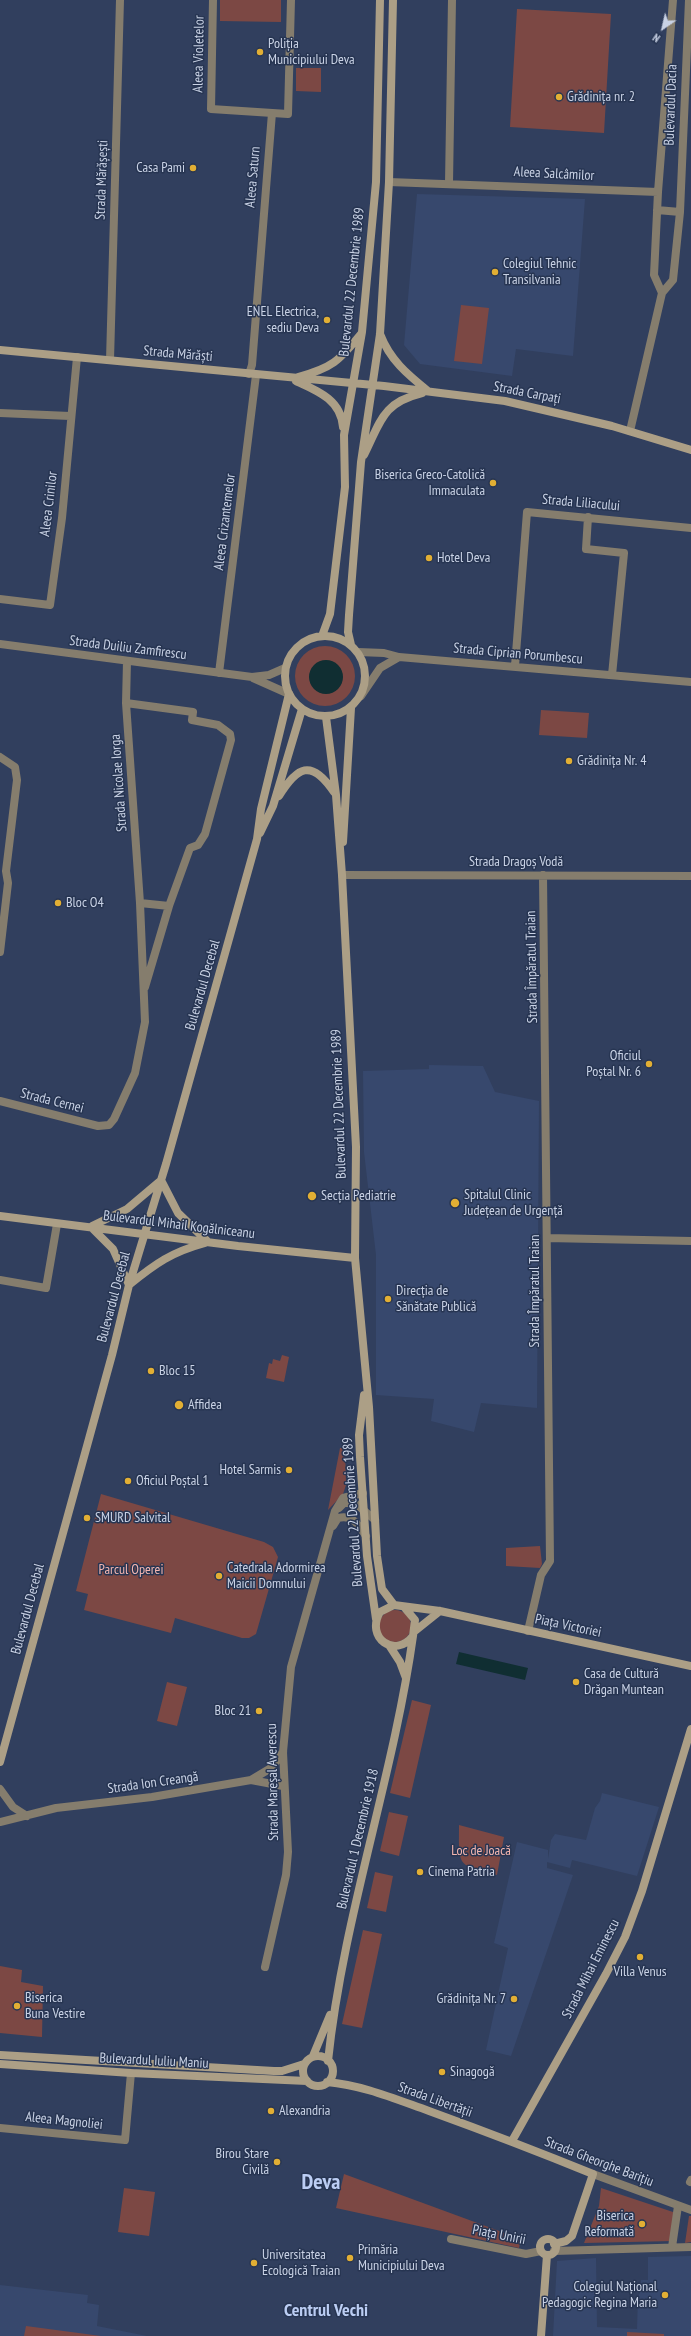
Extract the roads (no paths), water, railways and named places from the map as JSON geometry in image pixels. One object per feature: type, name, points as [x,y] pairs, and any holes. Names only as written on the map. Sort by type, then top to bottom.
[{"type":"street","name":"Strada Mărășești","points":[[110,360],[120,0]]},
{"type":"street","name":"Aleea Violetelor","points":[[213,0],[211,109],[272,113]]},
{"type":"street","points":[[272,113],[288,114],[291,0]]},
{"type":"street","name":"Bulevardul 22 Decembrie 1989","points":[[322,636],[330,614],[345,487],[344,434],[362,332],[376,182],[380,0]]},
{"type":"street","name":"Bulevardul 22 Decembrie 1989","points":[[350,645],[348,632],[349,615],[361,462],[380,334],[389,182],[393,0]]},
{"type":"street","points":[[450,183],[452,0]]},
{"type":"street","name":"Bulevardul Dacia","points":[[662,293],[654,275],[658,192],[673,0]]},
{"type":"street","name":"Bulevardul Dacia","points":[[630,431],[662,293],[673,280],[680,212],[689,0]]},
{"type":"street","name":"Aleea Saturn","points":[[253,374],[252,365],[272,113]]},
{"type":"street","name":"Aleea Salcâmilor","points":[[389,182],[450,183],[658,192]]},
{"type":"street","points":[[658,210],[680,212]]},
{"type":"street","points":[[290,379],[322,371],[343,356],[362,332]]},
{"type":"street","points":[[380,334],[386,348],[395,362],[429,392]]},
{"type":"street","name":"Strada Mărăști","points":[[0,350],[253,374],[290,379],[353,383]]},
{"type":"street","name":"Aleea Crinilor","points":[[0,599],[50,605],[67,469],[70,416],[72,413],[77,357]]},
{"type":"street","name":"Aleea Crizantemelor","points":[[219,673],[253,374]]},
{"type":"street","points":[[290,379],[318,391],[332,400],[341,415],[344,434]]},
{"type":"street","name":"Strada Carpați","points":[[353,383],[504,401],[557,412],[630,431],[691,450]]},
{"type":"street","points":[[361,462],[384,415],[392,406],[401,399],[429,392]]},
{"type":"street","points":[[0,413],[70,416]]},
{"type":"street","name":"Strada Liliacului","points":[[515,666],[527,512],[691,528]]},
{"type":"street","points":[[588,517],[586,549],[624,553],[612,675]]},
{"type":"street","points":[[289,694],[284,677],[285,668],[288,660],[297,647],[308,639],[322,636],[333,636],[350,645],[358,652],[366,674],[361,696]]},
{"type":"street","name":"Strada Duiliu Zamfirescu","points":[[0,644],[252,677]]},
{"type":"street","name":"Strada Ciprian Porumbescu","points":[[358,652],[384,652],[399,657],[691,682]]},
{"type":"street","points":[[252,677],[289,694],[302,709],[313,715],[326,717],[344,713],[351,708],[380,668],[399,657]]},
{"type":"street","name":"Strada Nicolae Iorga","points":[[98,1126],[108,1125],[114,1119],[135,1073],[145,1022],[140,903],[126,703],[127,660]]},
{"type":"street","points":[[252,677],[269,675],[285,668]]},
{"type":"street","name":"Bulevardul Decebal","points":[[0,1762],[112,1356],[129,1285],[257,839],[261,809],[289,694]]},
{"type":"street","points":[[126,703],[193,712],[192,720],[218,725],[230,734],[230,749],[205,834],[198,845],[190,848],[169,906],[144,994]]},
{"type":"street","name":"Bulevardul 22 Decembrie 1989","points":[[342,875],[351,708]]},
{"type":"street","name":"Bulevardul Decebal","points":[[257,839],[273,806],[302,709]]},
{"type":"street","name":"Bulevardul 22 Decembrie 1989","points":[[326,717],[336,795],[342,875],[356,1146],[356,1258],[367,1380],[375,1520],[380,1580],[386,1597],[394,1605]]},
{"type":"street","points":[[0,757],[15,767],[17,780],[6,871],[8,882],[0,952]]},
{"type":"street","points":[[273,806],[291,777],[301,771],[307,770],[320,776],[327,781],[336,795]]},
{"type":"street","name":"Strada Dragoș Vodă","points":[[342,875],[691,876]]},
{"type":"street","name":"Strada Împăratul Traian","points":[[528,1631],[541,1575],[550,1561],[548,1238],[543,875]]},
{"type":"street","points":[[140,903],[169,906]]},
{"type":"street","name":"Strada Cernei","points":[[0,1101],[98,1126]]},
{"type":"street","points":[[160,1180],[178,1213],[208,1242],[180,1250],[170,1255],[129,1285],[113,1249],[91,1226],[127,1209],[160,1180]]},
{"type":"street","name":"Bulevardul Mihail Kogălniceanu","points":[[0,1216],[57,1224],[145,1232],[208,1242],[356,1258]]},
{"type":"street","points":[[0,1280],[46,1288],[57,1224]]},
{"type":"street","points":[[548,1238],[691,1241]]},
{"type":"street","name":"Bulevardul 22 Decembrie 1989","points":[[367,1380],[359,1435],[366,1536],[376,1619]]},
{"type":"street","name":"Strada Mareșal Averescu","points":[[265,1967],[286,1875],[288,1852],[283,1752],[290,1666],[335,1511],[343,1498],[363,1493]]},
{"type":"street","points":[[335,1511],[344,1504],[350,1502],[355,1503],[375,1520]]},
{"type":"street","points":[[331,1528],[338,1518],[348,1517],[356,1522],[366,1536]]},
{"type":"street","points":[[394,1605],[383,1610],[376,1619],[376,1632],[379,1638],[389,1645],[400,1662],[407,1680]]},
{"type":"street","name":"Piața Victoriei","points":[[394,1605],[440,1611],[691,1666]]},
{"type":"street","points":[[404,1607],[415,1620],[414,1633]]},
{"type":"street","points":[[389,1645],[403,1645],[414,1633],[440,1611]]},
{"type":"street","name":"Bulevardul 1 Decembrie 1918","points":[[334,2004],[407,1680],[414,1633]]},
{"type":"street","name":"Strada Mihai Eminescu","points":[[512,2141],[610,1968],[624,1937],[642,1891],[691,1729]]},
{"type":"street","points":[[251,1780],[270,1768],[283,1752]]},
{"type":"street","name":"Strada Ion Creangă","points":[[0,1822],[13,1817],[27,1816],[56,1808],[152,1797],[251,1780],[284,1786]]},
{"type":"street","points":[[0,1789],[13,1807],[27,1816]]},
{"type":"street","points":[[334,2004],[328,2061],[332,2071],[327,2082],[315,2085],[307,2081],[303,2073],[304,2064],[314,2056],[334,2004]]},
{"type":"street","name":"Bulevardul Iuliu Maniu","points":[[0,2055],[274,2072],[304,2064]]},
{"type":"street","points":[[314,2056],[321,2057],[328,2061]]},
{"type":"street","name":"Bulevardul Iuliu Maniu","points":[[0,2064],[131,2073],[307,2081]]},
{"type":"street","name":"Strada Libertății","points":[[332,2071],[348,2084]]},
{"type":"street","name":"Aleea Magnoliei","points":[[0,2128],[125,2140],[131,2073]]},
{"type":"street","name":"Strada Libertății","points":[[327,2082],[348,2084],[512,2141]]},
{"type":"street","name":"Strada Gheorghe Barițiu","points":[[512,2141],[593,2174],[691,2210]]},
{"type":"street","points":[[549,2250],[572,2236],[593,2174]]},
{"type":"street","points":[[672,2247],[678,2206]]},
{"type":"street","name":"Piața Unirii","points":[[451,2239],[526,2254],[549,2250]]},
{"type":"street","points":[[549,2250],[691,2247]]},
{"type":"street","points":[[541,2336],[549,2250]]},
{"type":"place","name":"Poliția Municipiului Deva","points":[[260,52]]},
{"type":"place","name":"Grădinița nr. 2","points":[[559,97]]},
{"type":"place","name":"Casa Pami","points":[[193,168]]},
{"type":"place","name":"Colegiul Tehnic Transilvania","points":[[495,272]]},
{"type":"place","name":"ENEL Electrica, sediu Deva","points":[[327,320]]},
{"type":"place","name":"Biserica Greco-Catolică Immaculata","points":[[493,483]]},
{"type":"place","name":"Hotel Deva","points":[[429,558]]},
{"type":"place","name":"Grădinița Nr. 4","points":[[569,761]]},
{"type":"place","name":"Bloc O4","points":[[58,903]]},
{"type":"place","name":"Oficiul Poștal Nr. 6","points":[[649,1064]]},
{"type":"place","name":"Secția Pediatrie","points":[[312,1196]]},
{"type":"place","name":"Spitalul Clinic Județean de Urgență","points":[[455,1203]]},
{"type":"place","name":"Direcția de Sănătate Publică","points":[[388,1299]]},
{"type":"place","name":"Bloc 15","points":[[151,1371]]},
{"type":"place","name":"Affidea","points":[[179,1405]]},
{"type":"place","name":"Hotel Sarmis","points":[[289,1470]]},
{"type":"place","name":"Oficiul Poștal 1","points":[[128,1481]]},
{"type":"place","name":"SMURD Salvital","points":[[87,1518]]},
{"type":"place","name":"Catedrala Adormirea Maicii Domnului","points":[[219,1576]]},
{"type":"place","name":"Casa de Cultură Drăgan Muntean","points":[[576,1682]]},
{"type":"place","name":"Bloc 21","points":[[259,1711]]},
{"type":"place","name":"Cinema Patria","points":[[420,1872]]},
{"type":"place","name":"Villa Venus","points":[[640,1957]]},
{"type":"place","name":"Grădinița Nr. 7","points":[[514,1999]]},
{"type":"place","name":"Biserica Buna Vestire","points":[[17,2006]]},
{"type":"place","name":"Sinagogă","points":[[442,2072]]},
{"type":"place","name":"Alexandria","points":[[271,2111]]},
{"type":"place","name":"Birou Stare Civilă","points":[[277,2162]]},
{"type":"place","name":"Biserica Reformată","points":[[642,2224]]},
{"type":"place","name":"Primăria Municipiului Deva","points":[[350,2258]]},
{"type":"place","name":"Universitatea Ecologică Traian","points":[[254,2263]]},
{"type":"place","name":"Colegiul Național Pedagogic Regina Maria","points":[[665,2295]]},
{"type":"district","name":"Deva","points":[[321,2183]]},
{"type":"district","name":"Centrul Vechi","points":[[326,2311]]},
{"type":"park label","name":"Parcul Operei","points":[[131,1570]]},
{"type":"park label","name":"Loc de Joacă","points":[[481,1851]]}]
